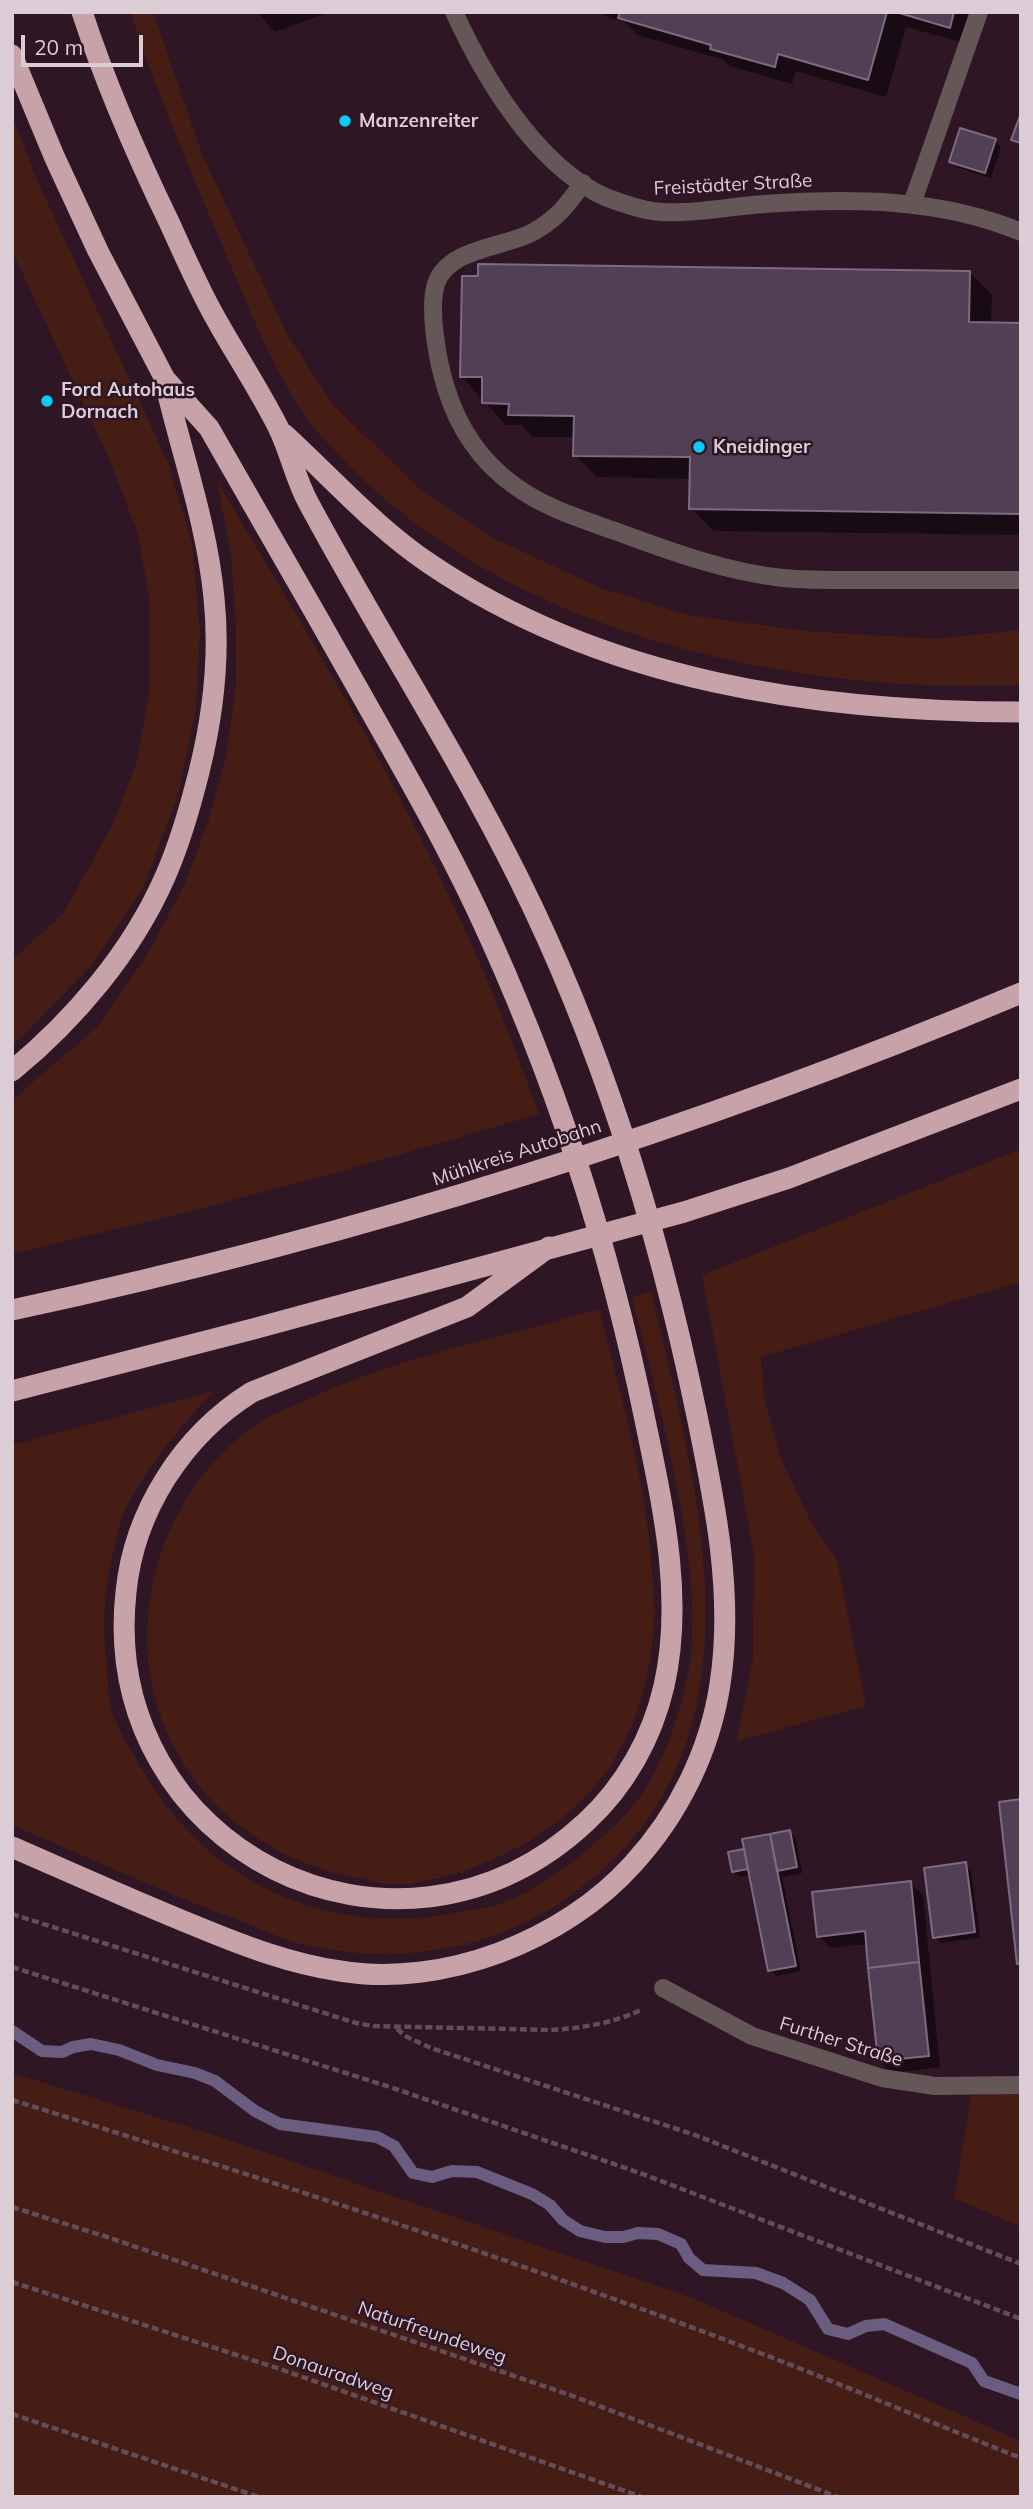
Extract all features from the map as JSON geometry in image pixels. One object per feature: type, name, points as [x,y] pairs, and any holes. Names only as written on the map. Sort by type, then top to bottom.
[{"type":"highway","points":[[12,1847],[157,1911],[287,1960],[345,1973],[403,1973],[463,1964],[521,1945],[574,1915],[620,1879],[659,1836],[689,1783],[708,1734],[720,1686],[724,1632],[723,1579],[716,1518],[675,1317],[638,1179],[605,1084],[523,887],[483,808],[304,496],[280,430],[208,305],[141,162],[82,12]]},
{"type":"highway","points":[[12,55],[54,156],[98,251],[165,379],[209,428],[428,811],[477,910],[520,1008],[556,1102],[586,1192],[639,1388],[665,1529],[673,1585],[671,1639],[665,1683],[652,1730],[628,1772],[599,1811],[563,1844],[521,1869],[478,1888],[425,1899],[370,1899],[319,1888],[270,1868],[220,1835],[183,1796],[138,1715],[129,1676],[124,1607],[128,1570],[152,1501],[177,1463],[208,1425],[239,1400],[252,1392],[467,1307],[549,1247]]},
{"type":"highway","points":[[12,1071],[40,1048],[90,995],[130,940],[165,879],[187,821],[207,739],[215,678],[215,601],[201,515],[179,443],[165,379]]},
{"type":"highway","points":[[280,430],[389,534],[429,564],[521,617],[608,652],[678,674],[755,691],[858,705],[960,712],[1021,712]]},
{"type":"highway","name":"Mühlkreis Autobahn","points":[[12,1310],[179,1272],[433,1204],[609,1148],[760,1095],[940,1027],[1021,993]]},
{"type":"highway","points":[[12,1391],[253,1329],[684,1212],[789,1178],[1021,1089]]},
{"type":"street","name":"Freistädter Straße","points":[[454,12],[495,89],[524,129],[562,169],[597,194],[644,210],[691,211],[763,204],[843,201],[912,204],[947,209],[1021,232]]},
{"type":"street","points":[[912,204],[979,12]]},
{"type":"street","points":[[583,184],[561,214],[533,233],[472,252],[447,266],[436,284],[434,317],[439,365],[453,411],[475,447],[514,486],[563,513],[647,543],[724,566],[781,578],[1021,580]]},
{"type":"street","name":"Further Straße","points":[[663,1988],[751,2036],[882,2078],[935,2086],[1021,2085]]},
{"type":"path","points":[[12,1967],[393,2088],[640,2173],[1021,2319]]},
{"type":"path","points":[[395,2028],[431,2048],[695,2135],[1021,2264]]},
{"type":"path","points":[[12,2100],[220,2165],[612,2299],[787,2364],[1021,2458]]},
{"type":"path","name":"Naturfreundeweg","points":[[12,2207],[120,2241],[573,2396],[838,2497]]},
{"type":"path","name":"Donauradweg","points":[[12,2282],[280,2369],[642,2497]]},
{"type":"path","points":[[12,2414],[258,2497]]},
{"type":"shaded area","points":[[130,12],[153,12],[202,154],[287,334],[334,406],[419,488],[489,536],[601,588],[688,615],[804,631],[936,639],[1021,630],[1021,685],[932,685],[841,679],[749,664],[658,642],[571,611],[488,571],[413,521],[323,438],[289,390],[255,322],[201,194]]},
{"type":"shaded area","points":[[12,116],[37,180],[168,463],[192,543],[200,632],[196,709],[177,798],[143,888],[92,965],[12,1046],[12,960],[63,914],[114,822],[137,761],[150,688],[150,603],[138,534],[108,456],[12,251]]},
{"type":"shaded area","points":[[217,481],[338,687],[424,844],[486,978],[539,1114],[196,1210],[12,1254],[12,1100],[97,1027],[146,957],[184,886],[208,822],[226,757],[236,683],[236,626],[231,554]]},
{"type":"shaded area","points":[[1021,1149],[1021,1282],[761,1357],[764,1399],[781,1459],[810,1520],[837,1560],[866,1706],[737,1741],[753,1657],[754,1554],[702,1275]]},
{"type":"shaded area","points":[[651,1291],[688,1454],[701,1538],[706,1621],[698,1701],[674,1775],[629,1843],[561,1902],[532,1919],[472,1943],[408,1953],[342,1951],[309,1946],[282,1938],[12,1825],[12,1445],[214,1391],[164,1449],[123,1514],[105,1600],[104,1629],[112,1711],[148,1779],[176,1817],[208,1850],[245,1877],[285,1897],[327,1911],[372,1918],[418,1918],[498,1904],[539,1885],[583,1854],[626,1814],[656,1770],[679,1710],[691,1652],[691,1591],[681,1512],[662,1418],[632,1298]]},
{"type":"shaded area","points":[[599,1309],[639,1472],[649,1538],[655,1611],[649,1667],[639,1706],[624,1742],[605,1773],[581,1802],[517,1848],[469,1869],[424,1881],[389,1884],[359,1878],[310,1865],[266,1844],[228,1816],[196,1781],[171,1741],[155,1697],[147,1649],[150,1598],[163,1548],[185,1501],[216,1460],[235,1441],[272,1415],[337,1386],[411,1360]]},
{"type":"shaded area","points":[[12,2073],[208,2133],[695,2299],[1021,2441],[1021,2497],[12,2497]]},
{"type":"shaded area","points":[[1021,2092],[1021,2227],[954,2198],[971,2096]]},
{"type":"building","points":[[620,12],[887,12],[868,80],[778,54],[775,67],[710,49],[711,45],[618,18]]},
{"type":"building","points":[[896,12],[954,12],[950,28]]},
{"type":"building","points":[[1021,113],[1021,143],[1011,140]]},
{"type":"building","points":[[960,128],[996,139],[985,173],[949,162]]},
{"type":"building","points":[[478,264],[970,271],[969,322],[1021,323],[1021,514],[689,509],[690,457],[573,456],[574,416],[508,415],[509,404],[482,403],[482,377],[460,377],[462,276],[478,276]]},
{"type":"building","points":[[1021,1799],[1021,1963],[1017,1964],[999,1802]]},
{"type":"building","points":[[790,1830],[797,1867],[777,1871],[770,1834]]},
{"type":"building","points":[[770,1834],[796,1966],[768,1971],[742,1839]]},
{"type":"building","points":[[744,1849],[748,1869],[732,1872],[728,1852]]},
{"type":"building","points":[[966,1862],[975,1932],[933,1938],[924,1868]]},
{"type":"building","points":[[911,1881],[919,1962],[868,1968],[865,1931],[817,1937],[812,1892]]},
{"type":"building","points":[[919,1962],[929,2056],[878,2061],[868,1968]]},
{"type":"waterway","points":[[12,2031],[42,2051],[62,2052],[91,2044],[119,2050],[157,2065],[195,2073],[215,2081],[255,2111],[280,2124],[377,2137],[394,2146],[413,2173],[432,2177],[452,2171],[477,2172],[532,2194],[550,2205],[563,2220],[580,2231],[605,2237],[623,2237],[638,2233],[658,2234],[681,2244],[689,2258],[703,2270],[756,2273],[783,2283],[810,2300],[828,2329],[848,2334],[866,2326],[884,2324],[972,2363],[984,2381],[1021,2394]]},
{"type":"place","name":"Manzenreiter","points":[[345,121]]},
{"type":"place","name":"Ford Autohaus Dornach","points":[[47,401]]},
{"type":"place","name":"Kneidinger","points":[[699,447]]}]
